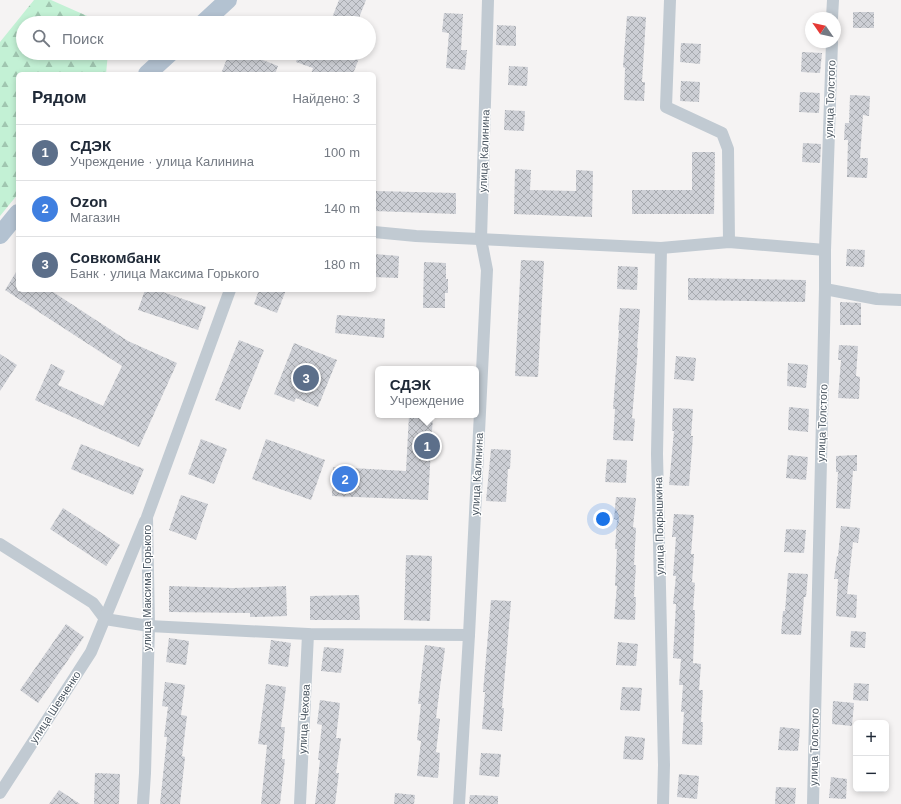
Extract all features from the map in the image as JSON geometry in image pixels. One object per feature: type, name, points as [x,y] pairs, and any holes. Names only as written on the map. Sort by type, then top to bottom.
[{"type":"main road","points":[[211,16],[228,0]]},
{"type":"main road","points":[[149,72],[162,60]]},
{"type":"main road","points":[[0,235],[16,215]]},
{"type":"street","name":"улица Калинина","points":[[459,804],[487,270],[481,239],[488,0]]},
{"type":"street","points":[[670,0],[666,107],[722,133],[728,148],[729,242]]},
{"type":"street","points":[[832,12],[833,0]]},
{"type":"street","name":"улица Толстого","points":[[813,804],[825,250],[832,48]]},
{"type":"street","points":[[376,232],[416,236],[661,248],[729,242],[825,250]]},
{"type":"street","name":"улица Покрышкина","points":[[661,248],[657,454],[664,757],[663,804]]},
{"type":"street","points":[[825,289],[877,299],[901,300]]},
{"type":"street","name":"улица Максима Горького","points":[[143,804],[149,626],[147,516],[229,292]]},
{"type":"street","name":"улица Шевченко","points":[[0,792],[91,652],[147,516]]},
{"type":"street","points":[[0,544],[93,603],[105,619],[149,626],[308,634],[469,635]]},
{"type":"street","name":"улица Чехова","points":[[300,804],[308,634]]},
{"type":"green space","points":[[34,0],[51,0],[87,16],[21,16]]},
{"type":"green space","points":[[16,22],[16,60],[107,60],[106,72],[16,72],[16,196],[0,216],[0,42]]},
{"type":"building","points":[[339,0],[366,0],[360,16],[333,16]]},
{"type":"building","points":[[853,12],[874,12],[874,28],[853,28]]},
{"type":"building","points":[[444,13],[463,14],[461,50],[467,50],[465,70],[446,68],[449,33],[442,32]]},
{"type":"building","points":[[627,16],[646,17],[642,82],[645,82],[644,101],[624,100],[625,68],[623,67]]},
{"type":"building","points":[[497,25],[516,26],[516,46],[496,45]]},
{"type":"building","points":[[681,43],[701,44],[700,64],[680,62]]},
{"type":"building","points":[[802,52],[822,53],[820,73],[801,72]]},
{"type":"building","points":[[226,60],[263,60],[278,66],[276,72],[222,72]]},
{"type":"building","points":[[297,60],[358,60],[354,72],[312,72],[313,68],[296,62]]},
{"type":"building","points":[[509,66],[528,67],[527,86],[508,85]]},
{"type":"building","points":[[681,81],[700,82],[699,102],[680,101]]},
{"type":"building","points":[[800,92],[820,93],[819,113],[799,112]]},
{"type":"building","points":[[850,95],[870,96],[869,116],[863,115],[860,158],[868,158],[867,178],[847,177],[848,140],[844,140],[845,123],[849,123]]},
{"type":"building","points":[[505,110],[525,111],[524,131],[504,130]]},
{"type":"building","points":[[803,143],[821,144],[820,163],[802,162]]},
{"type":"building","points":[[692,152],[715,152],[714,214],[632,214],[632,190],[692,190]]},
{"type":"building","points":[[515,169],[531,170],[530,190],[576,191],[576,170],[593,171],[592,217],[514,214]]},
{"type":"building","points":[[376,191],[456,193],[456,214],[376,211]]},
{"type":"building","points":[[847,249],[865,250],[864,267],[846,266]]},
{"type":"building","points":[[376,254],[399,256],[398,278],[376,277]]},
{"type":"building","points":[[521,260],[544,261],[538,377],[515,376]]},
{"type":"building","points":[[424,262],[446,263],[448,293],[445,293],[445,308],[423,308]]},
{"type":"building","points":[[618,266],[638,267],[637,290],[617,289]]},
{"type":"building","points":[[16,272],[16,292],[53,292],[128,341],[177,363],[139,447],[35,400],[51,364],[65,371],[58,385],[103,406],[122,366],[5,290]]},
{"type":"building","points":[[688,278],[806,280],[805,302],[688,300]]},
{"type":"building","points":[[144,292],[163,292],[206,307],[198,330],[138,310]]},
{"type":"building","points":[[258,292],[285,292],[277,313],[254,304]]},
{"type":"building","points":[[840,302],[861,303],[861,325],[840,325]]},
{"type":"building","points":[[620,308],[640,309],[632,418],[635,419],[633,441],[613,440],[615,409],[613,409]]},
{"type":"building","points":[[337,315],[385,319],[384,338],[335,333]]},
{"type":"building","points":[[239,340],[264,350],[240,410],[215,400]]},
{"type":"building","points":[[294,343],[337,360],[318,407],[296,398],[294,402],[274,394]]},
{"type":"building","points":[[839,345],[858,346],[856,376],[860,377],[859,399],[838,398],[841,360],[838,360]]},
{"type":"building","points":[[0,354],[17,365],[0,391]]},
{"type":"building","points":[[676,356],[696,358],[694,381],[674,379]]},
{"type":"building","points":[[788,363],[808,365],[806,388],[787,386]]},
{"type":"building","points":[[789,407],[809,409],[808,432],[788,430]]},
{"type":"building","points":[[673,408],[693,409],[691,436],[693,436],[689,486],[669,485],[674,431],[672,431]]},
{"type":"building","points":[[409,418],[433,418],[428,500],[332,496],[333,467],[406,471]]},
{"type":"building","points":[[201,439],[227,449],[214,484],[188,474]]},
{"type":"building","points":[[266,439],[325,460],[311,500],[252,479]]},
{"type":"building","points":[[81,444],[144,469],[133,495],[71,469]]},
{"type":"building","points":[[491,449],[511,450],[506,502],[486,501]]},
{"type":"building","points":[[788,455],[808,457],[806,480],[786,478]]},
{"type":"building","points":[[857,455],[857,471],[853,471],[850,509],[836,508],[838,472],[836,472],[836,456]]},
{"type":"building","points":[[607,459],[627,460],[626,483],[605,482]]},
{"type":"building","points":[[181,495],[208,504],[196,540],[169,530]]},
{"type":"building","points":[[616,497],[636,498],[633,527],[636,528],[634,565],[636,565],[634,597],[636,597],[635,620],[614,619],[617,586],[615,586],[617,549],[615,549],[617,520],[614,519]]},
{"type":"building","points":[[63,508],[120,545],[106,566],[50,529]]},
{"type":"building","points":[[674,514],[694,515],[691,554],[694,554],[692,582],[695,583],[693,610],[695,610],[693,663],[701,664],[699,690],[703,690],[701,722],[703,722],[702,745],[682,744],[684,712],[681,712],[683,685],[679,685],[681,659],[673,658],[676,604],[673,604],[676,576],[673,576],[676,537],[672,537]]},
{"type":"building","points":[[841,526],[860,528],[858,543],[853,542],[847,594],[857,595],[856,618],[836,616],[838,579],[834,579]]},
{"type":"building","points":[[786,529],[806,530],[804,553],[784,552]]},
{"type":"building","points":[[406,555],[432,556],[430,621],[404,620]]},
{"type":"building","points":[[788,573],[808,574],[806,597],[804,597],[801,635],[781,634],[783,611],[785,611]]},
{"type":"building","points":[[169,586],[233,588],[286,586],[287,616],[250,617],[250,613],[169,612]]},
{"type":"building","points":[[359,595],[360,620],[310,620],[310,596]]},
{"type":"building","points":[[491,600],[511,601],[502,708],[504,708],[502,731],[482,729],[485,692],[483,692]]},
{"type":"building","points":[[66,624],[84,637],[38,703],[20,690]]},
{"type":"building","points":[[851,631],[866,632],[865,648],[850,647]]},
{"type":"building","points":[[169,638],[189,641],[186,665],[166,662]]},
{"type":"building","points":[[271,640],[291,643],[288,667],[268,664]]},
{"type":"building","points":[[618,642],[638,644],[636,666],[616,665]]},
{"type":"building","points":[[425,645],[445,648],[436,718],[440,719],[436,752],[440,753],[438,778],[417,776],[421,741],[417,740],[421,704],[418,704]]},
{"type":"building","points":[[324,647],[344,649],[341,673],[321,671]]},
{"type":"building","points":[[165,682],[185,685],[181,715],[187,716],[182,756],[185,757],[180,804],[160,804],[167,737],[164,737],[168,707],[162,706]]},
{"type":"building","points":[[854,683],[869,684],[868,701],[853,700]]},
{"type":"building","points":[[266,684],[286,687],[281,727],[285,727],[282,759],[285,759],[280,804],[261,804],[267,745],[258,744]]},
{"type":"building","points":[[622,687],[642,688],[640,711],[620,710]]},
{"type":"building","points":[[320,700],[340,703],[336,738],[341,738],[336,773],[339,773],[335,804],[315,804],[322,725],[317,724]]},
{"type":"building","points":[[833,701],[854,703],[852,726],[832,724]]},
{"type":"building","points":[[780,727],[800,729],[798,751],[778,750]]},
{"type":"building","points":[[625,736],[645,738],[643,760],[623,759]]},
{"type":"building","points":[[481,753],[501,754],[499,777],[479,775]]},
{"type":"building","points":[[95,773],[120,774],[119,804],[94,804]]},
{"type":"building","points":[[679,774],[699,776],[697,799],[677,797]]},
{"type":"building","points":[[831,777],[847,779],[846,799],[829,798]]},
{"type":"building","points":[[776,787],[796,788],[795,804],[775,804]]},
{"type":"building","points":[[59,790],[80,804],[49,804]]},
{"type":"building","points":[[395,793],[415,795],[414,804],[394,804]]},
{"type":"building","points":[[470,795],[498,796],[498,804],[469,804]]},
{"type":"place","name":"Совкомбанк","points":[[306,378]]},
{"type":"place","name":"СДЭК","points":[[427,446]]},
{"type":"place","name":"Ozon","points":[[345,479]]}]
